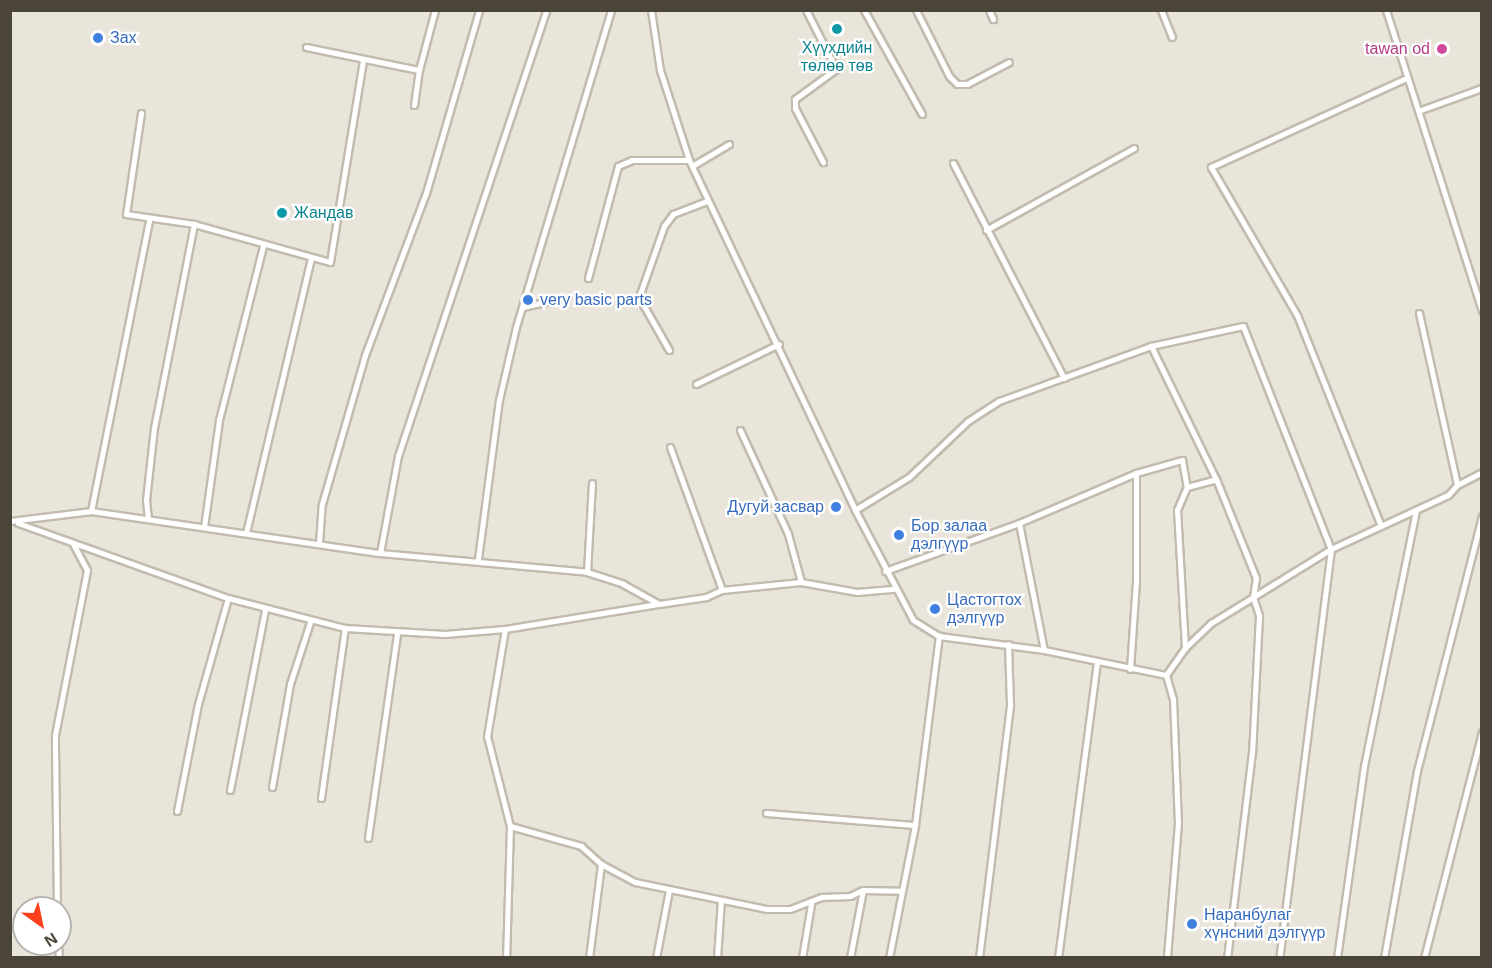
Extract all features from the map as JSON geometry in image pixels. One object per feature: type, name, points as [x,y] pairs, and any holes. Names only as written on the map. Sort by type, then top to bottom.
[{"type":"street","points":[[414,105],[419,70],[435,10]]},
{"type":"street","points":[[319,543],[322,504],[365,356],[426,193],[479,10]]},
{"type":"street","points":[[380,553],[398,456],[546,10]]},
{"type":"street","points":[[478,559],[499,400],[522,307],[611,10]]},
{"type":"street","points":[[651,10],[660,69],[690,163],[779,344],[855,510],[894,589],[913,620],[939,636],[1044,650],[1097,663],[1166,675]]},
{"type":"street","points":[[806,10],[836,69],[795,99],[795,108],[823,162]]},
{"type":"street","points":[[864,10],[922,114]]},
{"type":"street","points":[[916,10],[949,76],[957,84],[967,84],[1009,62]]},
{"type":"street","points":[[989,10],[993,19]]},
{"type":"street","points":[[1161,10],[1172,37]]},
{"type":"street","points":[[1386,10],[1482,311]]},
{"type":"street","points":[[306,47],[419,70]]},
{"type":"street","points":[[141,113],[126,214],[149,220],[194,224],[263,246],[330,262],[363,60]]},
{"type":"street","points":[[1380,526],[1297,315],[1211,167],[1407,78]]},
{"type":"street","points":[[1418,111],[1482,88]]},
{"type":"street","points":[[588,278],[618,166],[632,160],[690,163],[729,144]]},
{"type":"street","points":[[986,230],[1134,148]]},
{"type":"street","points":[[953,163],[1064,378]]},
{"type":"street","points":[[669,350],[640,301],[640,294],[664,226],[673,214],[707,201]]},
{"type":"street","points":[[91,511],[149,220]]},
{"type":"street","points":[[148,519],[146,500],[154,428],[194,224]]},
{"type":"street","points":[[204,527],[219,420],[263,246]]},
{"type":"street","points":[[246,533],[311,258]]},
{"type":"street","points":[[522,307],[559,298]]},
{"type":"street","points":[[1419,313],[1457,485]]},
{"type":"street","points":[[855,510],[909,477],[968,421],[999,401],[1151,346],[1243,326],[1331,549],[1279,957]]},
{"type":"street","points":[[696,384],[779,344]]},
{"type":"street","points":[[1151,346],[1216,478],[1256,578],[1253,597],[1259,616],[1252,752],[1227,957]]},
{"type":"street","points":[[740,430],[788,534],[801,582]]},
{"type":"street","points":[[670,447],[722,590]]},
{"type":"street","points":[[885,571],[1019,523],[1136,473],[1182,460],[1187,487],[1177,510],[1185,648]]},
{"type":"street","points":[[1166,675],[1185,648],[1211,623],[1331,549],[1448,495],[1457,485],[1482,472]]},
{"type":"street","points":[[1130,669],[1137,560],[1136,473]]},
{"type":"street","points":[[1187,487],[1216,478]]},
{"type":"street","points":[[587,572],[592,483]]},
{"type":"street","points":[[13,522],[91,511],[380,553],[478,559],[587,572],[623,584],[659,604]]},
{"type":"street","points":[[1337,957],[1364,766],[1416,511]]},
{"type":"street","points":[[1384,957],[1418,771],[1482,516]]},
{"type":"street","points":[[13,522],[265,610],[310,622],[397,634],[505,629],[706,597],[722,590],[801,582],[857,592],[894,589]]},
{"type":"street","points":[[1019,523],[1044,650]]},
{"type":"street","points":[[57,896],[55,735],[87,570],[72,542]]},
{"type":"street","points":[[177,810],[198,704],[228,598]]},
{"type":"street","points":[[230,790],[265,610]]},
{"type":"street","points":[[272,787],[290,684],[310,622]]},
{"type":"street","points":[[321,798],[345,628]]},
{"type":"street","points":[[505,629],[487,736],[510,826],[506,957]]},
{"type":"street","points":[[368,838],[397,634]]},
{"type":"street","points":[[889,957],[915,825],[939,636]]},
{"type":"street","points":[[979,957],[1010,704],[1008,644]]},
{"type":"street","points":[[1058,957],[1097,663]]},
{"type":"street","points":[[1166,675],[1173,699],[1178,824],[1167,957]]},
{"type":"street","points":[[1424,957],[1482,732]]},
{"type":"street","points":[[766,813],[915,825]]},
{"type":"street","points":[[510,826],[581,846],[601,864],[635,882],[767,909],[811,904],[822,897],[850,896],[863,890],[902,891]]},
{"type":"street","points":[[589,957],[601,864]]},
{"type":"street","points":[[656,957],[669,890]]},
{"type":"street","points":[[850,957],[863,890]]},
{"type":"street","points":[[717,957],[721,900]]},
{"type":"street","points":[[802,957],[811,904]]},
{"type":"shaded area","points":[[10,11],[1481,11],[1481,957],[11,957]]},
{"type":"place","name":"Хүүхдийн төлөө төв","points":[[837,29]]},
{"type":"place","name":"Зах","points":[[98,38]]},
{"type":"place","name":"tawan od","points":[[1442,49]]},
{"type":"place","name":"Жандав","points":[[282,213]]},
{"type":"place","name":"very basic parts","points":[[528,300]]},
{"type":"place","name":"Дугуй засвар","points":[[836,507]]},
{"type":"place","name":"Бор залаа дэлгүүр","points":[[899,535]]},
{"type":"place","name":"Цастогтох дэлгүүр","points":[[935,609]]},
{"type":"place","name":"Наранбулаг хүнсний дэлгүүр","points":[[1192,924]]}]
